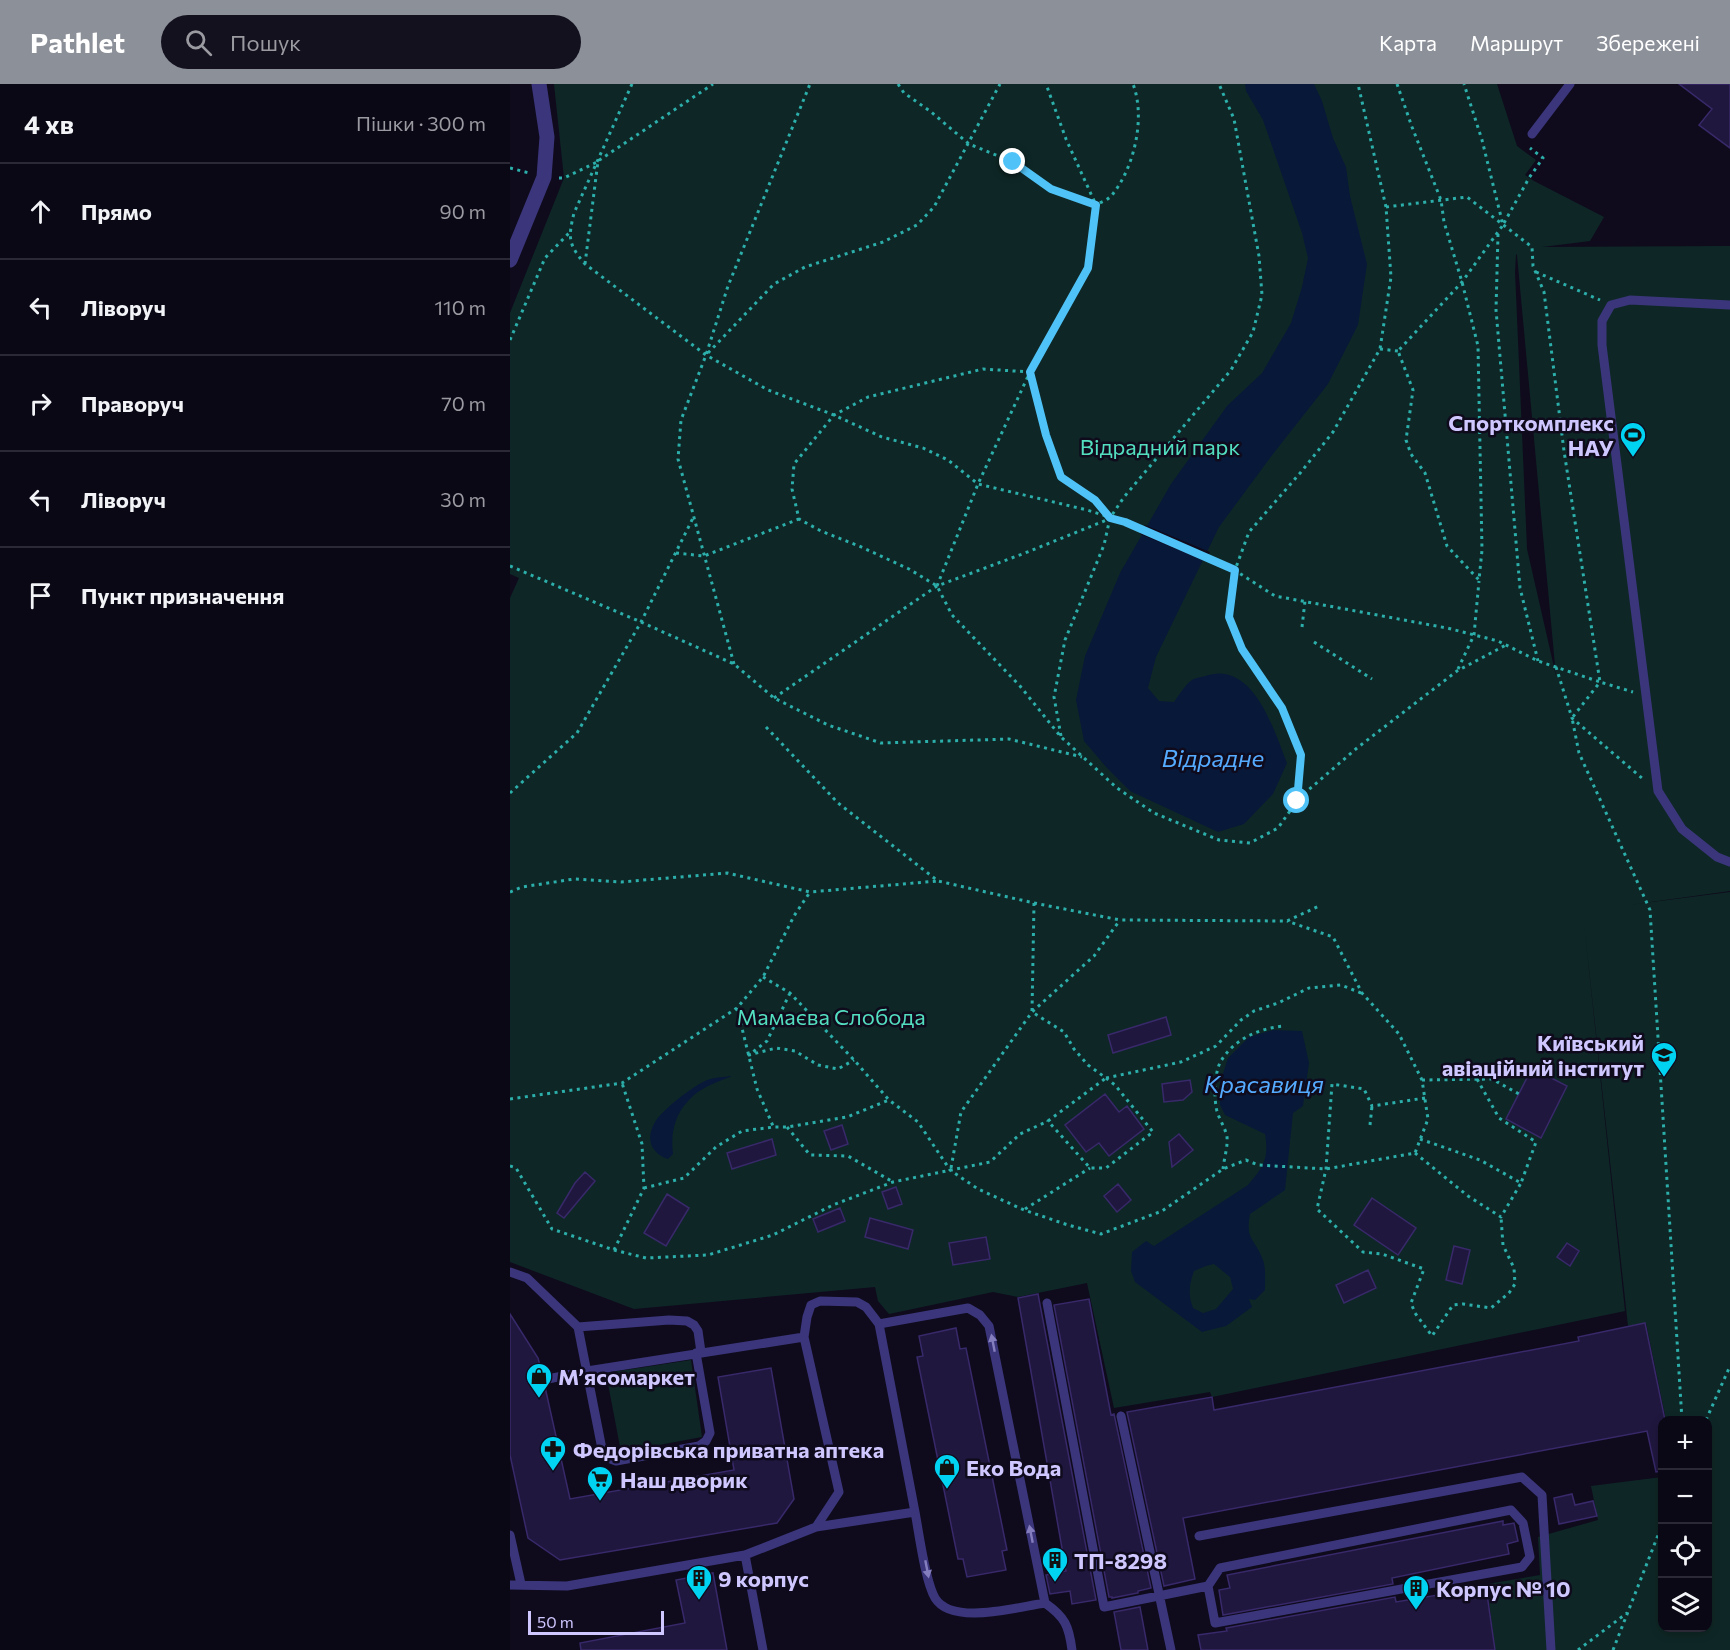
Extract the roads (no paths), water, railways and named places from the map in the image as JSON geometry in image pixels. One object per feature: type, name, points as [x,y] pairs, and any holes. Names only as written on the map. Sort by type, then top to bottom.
[{"type":"street","points":[[510,260],[544,177],[547,137],[539,84]]},
{"type":"lane","points":[[1532,134],[1570,84]]},
{"type":"lane","points":[[1730,305],[1630,300],[1611,305],[1602,321],[1602,345],[1658,791],[1682,829],[1717,857],[1730,862]]},
{"type":"lane","points":[[510,1272],[527,1278],[578,1327],[602,1449],[608,1458],[616,1461],[699,1446],[706,1441],[710,1433],[698,1332],[694,1325],[687,1321],[669,1320],[578,1327]]},
{"type":"lane","points":[[816,1527],[839,1492],[804,1337],[807,1317],[811,1305],[820,1301],[857,1302],[866,1307],[879,1324],[915,1512],[930,1585],[935,1598],[945,1608],[973,1614],[1045,1603],[1058,1612],[1067,1625],[1072,1650]]},
{"type":"lane","points":[[1047,1303],[1104,1607],[1208,1586],[1220,1568],[1511,1510],[1523,1523],[1530,1557],[1522,1567],[1215,1623],[1208,1586]]},
{"type":"lane","points":[[879,1324],[968,1308],[980,1315],[989,1326],[1045,1603]]},
{"type":"lane","points":[[543,1380],[699,1352],[804,1337]]},
{"type":"lane","points":[[1121,1416],[1171,1650]]},
{"type":"lane","points":[[1199,1536],[1522,1477],[1542,1495],[1551,1650]]},
{"type":"lane","points":[[510,1585],[567,1586],[745,1555],[816,1527],[915,1512]]},
{"type":"lane","points":[[510,1535],[521,1584]]},
{"type":"lane","points":[[745,1555],[763,1650]]},
{"type":"water","name":"Відрадне","points":[[1245,84],[1314,84],[1346,167],[1350,196],[1367,264],[1358,325],[1328,384],[1219,527],[1156,657],[1148,688],[1159,701],[1174,702],[1189,682],[1205,676],[1222,674],[1236,678],[1249,687],[1268,716],[1287,763],[1273,794],[1244,824],[1218,832],[1130,791],[1084,741],[1076,700],[1085,656],[1120,573],[1171,484],[1227,406],[1262,373],[1291,323],[1302,287],[1308,258],[1302,233],[1263,120],[1246,91]]},
{"type":"water","name":"Красавиця","points":[[1273,1030],[1302,1031],[1309,1063],[1303,1106],[1293,1113],[1285,1190],[1250,1214],[1250,1235],[1264,1263],[1265,1290],[1255,1300],[1249,1299],[1252,1307],[1226,1326],[1202,1332],[1135,1282],[1131,1271],[1132,1252],[1146,1241],[1154,1246],[1248,1185],[1261,1167],[1266,1156],[1265,1134],[1225,1115],[1220,1105],[1220,1083],[1228,1058],[1249,1037]],"holes":[[[1214,1264],[1230,1277],[1233,1289],[1216,1309],[1203,1313],[1193,1308],[1190,1290],[1194,1271]]]},
{"type":"water","points":[[732,1076],[703,1089],[688,1101],[679,1114],[674,1129],[673,1154],[668,1159],[657,1153],[651,1145],[650,1134],[655,1122],[664,1111],[699,1084],[715,1078]]},
{"type":"place","name":"Спорткомплекс НАУ","points":[[1633,458]]},
{"type":"place","name":"Київський авіаційний інститут","points":[[1664,1078]]},
{"type":"place","name":"М’ясомаркет","points":[[539,1399]]},
{"type":"place","name":"Федорівська приватна аптека","points":[[553,1472]]},
{"type":"place","name":"Еко Вода","points":[[947,1490]]},
{"type":"place","name":"Наш дворик","points":[[600,1502]]},
{"type":"place","name":"ТП-8298","points":[[1055,1583]]},
{"type":"place","name":"9 корпус","points":[[699,1601]]},
{"type":"place","name":"Корпус № 10","points":[[1416,1611]]},
{"type":"park label","name":"Відрадний парк","points":[[1160,446]]},
{"type":"park label","name":"Мамаєва Слобода","points":[[831,1016]]}]
